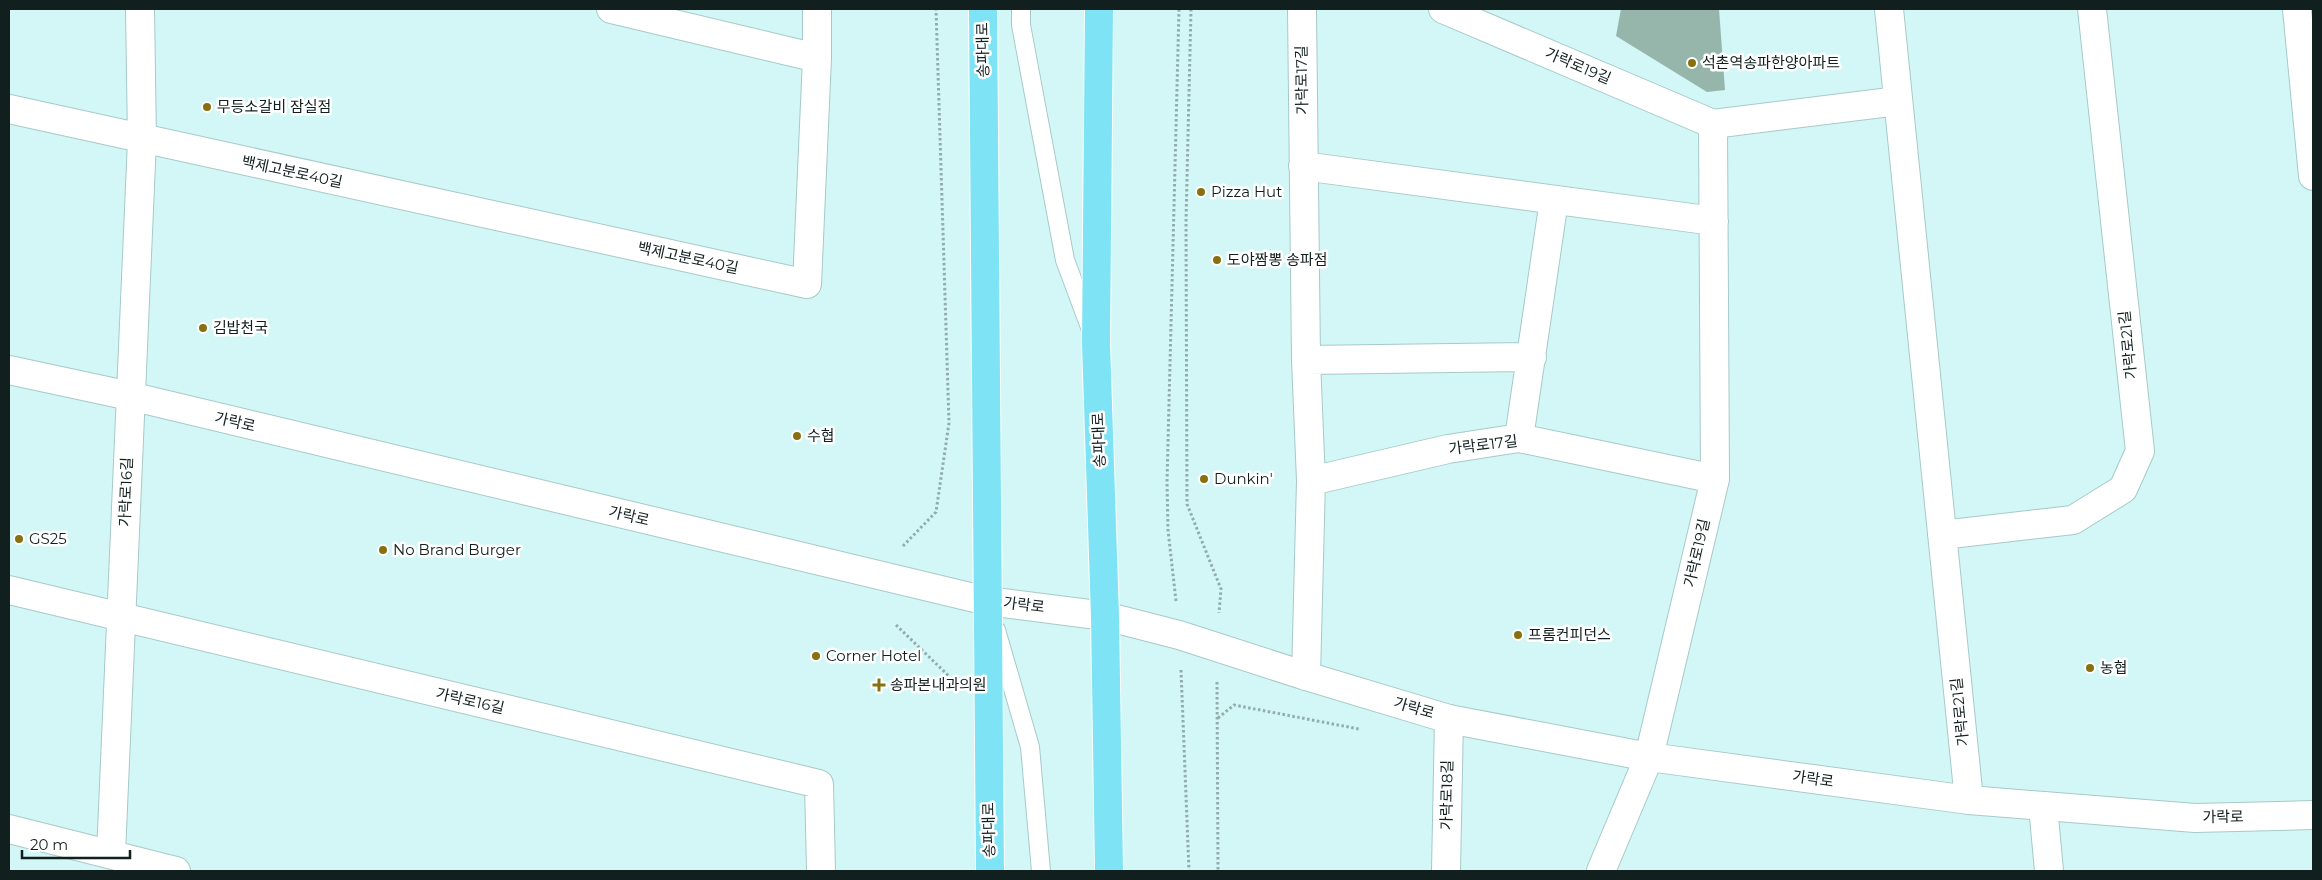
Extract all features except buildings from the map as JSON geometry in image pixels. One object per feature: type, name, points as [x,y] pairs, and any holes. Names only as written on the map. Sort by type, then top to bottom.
[{"type":"main road","name":"송파대로","points":[[983,9],[990,871]]},
{"type":"main road","name":"송파대로","points":[[1099,9],[1096,343],[1105,616],[1109,871]]},
{"type":"street","points":[[130,396],[142,140],[140,9]]},
{"type":"street","points":[[611,9],[817,58],[817,9]]},
{"type":"street","name":"가락로17길","points":[[1302,9],[1306,360],[1311,481],[1306,676]]},
{"type":"street","name":"가락로19길","points":[[1443,9],[1713,124],[1715,479],[1649,758],[1600,871]]},
{"type":"street","name":"가락로21길","points":[[1889,9],[1969,800]]},
{"type":"street","name":"가락로21길","points":[[1942,535],[2072,520],[2123,489],[2140,451],[2092,9]]},
{"type":"street","points":[[2297,9],[2313,164]]},
{"type":"street","name":"백제고분로40길","points":[[9,109],[142,140],[807,284],[817,58]]},
{"type":"street","points":[[1713,124],[1898,101]]},
{"type":"street","points":[[1303,166],[1714,221]]},
{"type":"street","points":[[1519,438],[1554,200]]},
{"type":"street","points":[[1306,360],[1532,357]]},
{"type":"street","name":"가락로","points":[[9,370],[130,396],[987,601],[1105,616],[1179,635],[1449,719],[1649,758],[1969,800],[2194,818],[2313,815]]},
{"type":"street","name":"가락로16길","points":[[111,854],[130,396]]},
{"type":"street","name":"가락로17길","points":[[1311,481],[1448,449],[1519,438],[1715,479]]},
{"type":"street","name":"가락로16길","points":[[9,590],[819,784],[821,871]]},
{"type":"street","name":"가락로18길","points":[[1446,871],[1449,719]]},
{"type":"street","points":[[2043,806],[2049,871]]},
{"type":"street","points":[[9,829],[176,871]]},
{"type":"lane","points":[[1020,9],[1021,25],[1065,260],[1096,343]]},
{"type":"lane","points":[[987,601],[1030,747],[1041,871]]},
{"type":"path","points":[[897,552],[936,512],[949,423],[936,9]]},
{"type":"path","points":[[1179,9],[1166,482],[1168,530],[1179,635],[1190,871]]},
{"type":"path","points":[[1191,9],[1186,221],[1187,504],[1221,589],[1217,647],[1218,871]]},
{"type":"path","points":[[896,625],[956,683]]},
{"type":"place","name":"석촌역송파한양아파트","points":[[1692,63]]},
{"type":"place","name":"무등소갈비 잠실점","points":[[207,107]]},
{"type":"place","name":"Pizza Hut","points":[[1201,192]]},
{"type":"place","name":"도야짬뽕 송파점","points":[[1217,260]]},
{"type":"place","name":"김밥천국","points":[[203,328]]},
{"type":"place","name":"수협","points":[[797,436]]},
{"type":"place","name":"Dunkin'","points":[[1204,479]]},
{"type":"place","name":"GS25","points":[[19,539]]},
{"type":"place","name":"No Brand Burger","points":[[383,550]]},
{"type":"place","name":"프롬컨피던스","points":[[1518,635]]},
{"type":"place","name":"Corner Hotel","points":[[816,656]]},
{"type":"place","name":"농협","points":[[2090,668]]},
{"type":"place","name":"송파본내과의원","points":[[879,685]]}]
